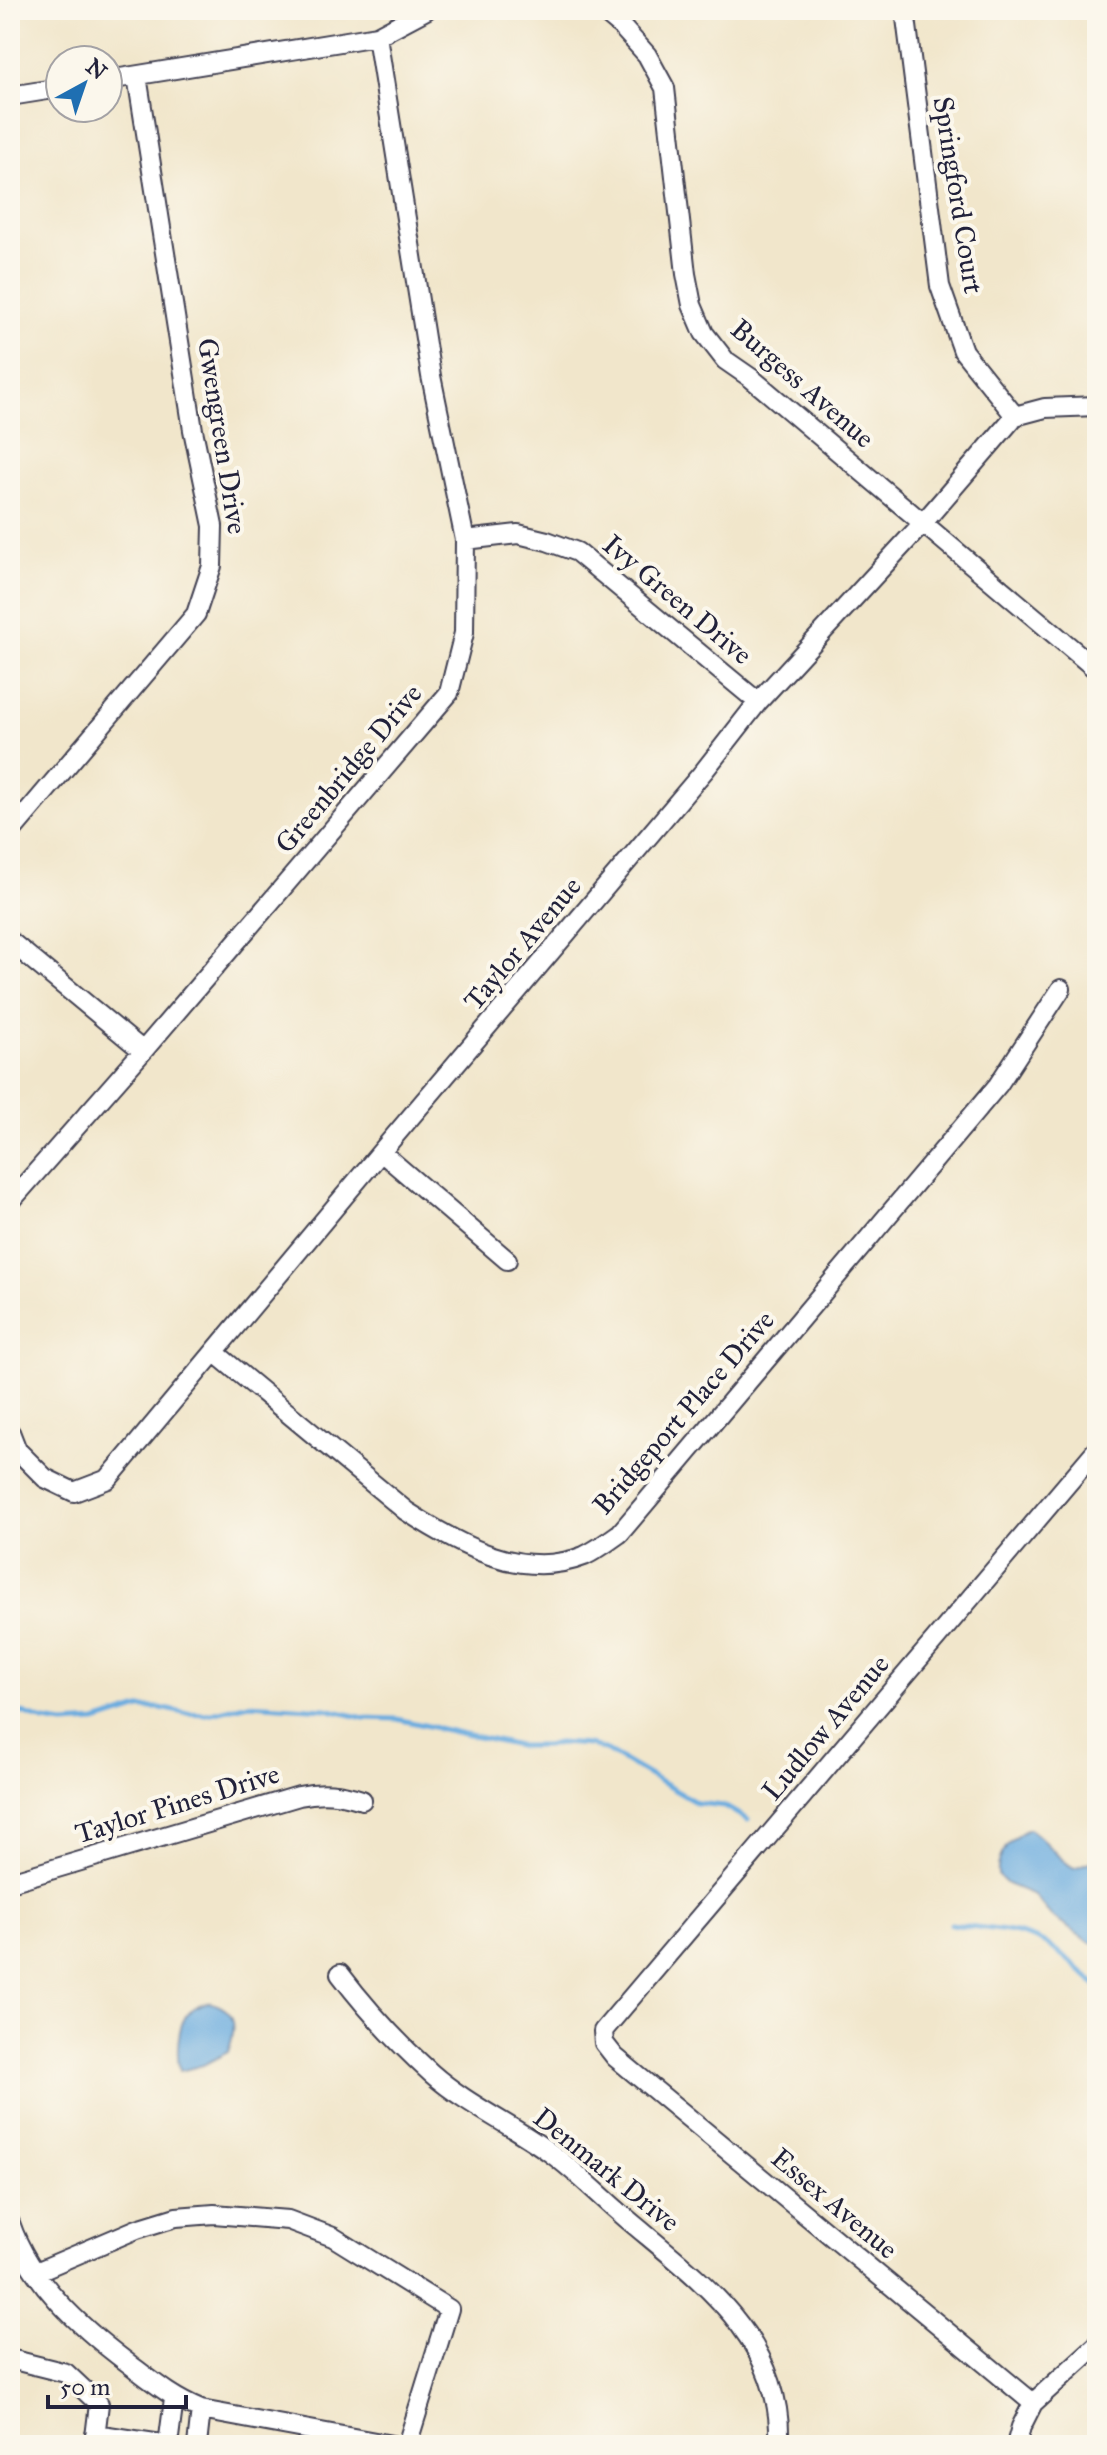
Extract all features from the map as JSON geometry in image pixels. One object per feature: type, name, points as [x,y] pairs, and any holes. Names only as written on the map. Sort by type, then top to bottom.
[{"type":"street","points":[[124,78],[377,36],[426,10]]},
{"type":"street","name":"Burgess Avenue","points":[[602,10],[647,55],[665,88],[686,274],[692,305],[704,333],[725,360],[751,378],[1097,670]]},
{"type":"street","name":"Springford Court","points":[[905,10],[940,286],[963,351],[1015,416]]},
{"type":"street","name":"Greenbridge Drive","points":[[10,1202],[449,693],[464,633],[465,540],[431,376],[377,36]]},
{"type":"street","name":"Gwengreen Drive","points":[[10,833],[196,614],[212,566],[213,526],[193,430],[137,76]]},
{"type":"street","points":[[10,96],[44,91]]},
{"type":"street","points":[[1015,416],[1045,408],[1097,406]]},
{"type":"street","name":"Taylor Avenue","points":[[10,1432],[17,1450],[45,1478],[74,1492],[108,1479],[704,771],[758,702],[923,523],[1015,416]]},
{"type":"street","name":"Ivy Green Drive","points":[[465,540],[518,534],[577,552],[758,702]]},
{"type":"street","points":[[10,941],[143,1051]]},
{"type":"street","name":"Bridgeport Place Drive","points":[[214,1352],[406,1511],[435,1530],[461,1544],[511,1561],[536,1564],[583,1556],[620,1533],[967,1122],[998,1085],[1061,989]]},
{"type":"street","points":[[381,1152],[507,1260]]},
{"type":"street","name":"Ludlow Avenue","points":[[604,2043],[603,2031],[1097,1449]]},
{"type":"street","name":"Taylor Pines Drive","points":[[10,1882],[315,1792],[337,1793],[362,1800]]},
{"type":"street","name":"Denmark Drive","points":[[340,1974],[358,1998],[430,2072],[460,2095],[553,2154],[712,2291],[745,2330],[767,2371],[778,2410],[779,2445]]},
{"type":"street","name":"Essex Avenue","points":[[604,2043],[615,2057],[1033,2403]]},
{"type":"street","points":[[36,2272],[137,2229],[176,2217],[214,2214],[288,2220],[333,2237],[449,2309],[407,2445]]},
{"type":"street","points":[[10,2223],[15,2239],[36,2272],[67,2312],[102,2344],[174,2399],[201,2410],[392,2445]]},
{"type":"street","points":[[1016,2445],[1033,2403],[1097,2345]]},
{"type":"street","points":[[10,2359],[66,2373],[99,2404],[95,2440],[168,2445],[174,2399]]},
{"type":"street","points":[[197,2445],[201,2410]]},
{"type":"water","points":[[1029,1829],[1074,1868],[1097,1859],[1097,1944],[1052,1917],[1034,1895],[1007,1884],[998,1875],[999,1861],[1006,1848],[1016,1836]]},
{"type":"water","points":[[208,2002],[225,2009],[233,2020],[228,2052],[203,2065],[180,2071],[178,2048],[182,2023],[192,2009]]},
{"type":"waterway","points":[[10,1708],[44,1721],[64,1724],[96,1722],[140,1708],[207,1714],[249,1704],[326,1709],[364,1718],[397,1719],[518,1746],[558,1743],[590,1745],[607,1751],[697,1803],[724,1806],[748,1820]]},
{"type":"waterway","points":[[951,1924],[1006,1931],[1038,1940],[1062,1955],[1097,1986]]}]
